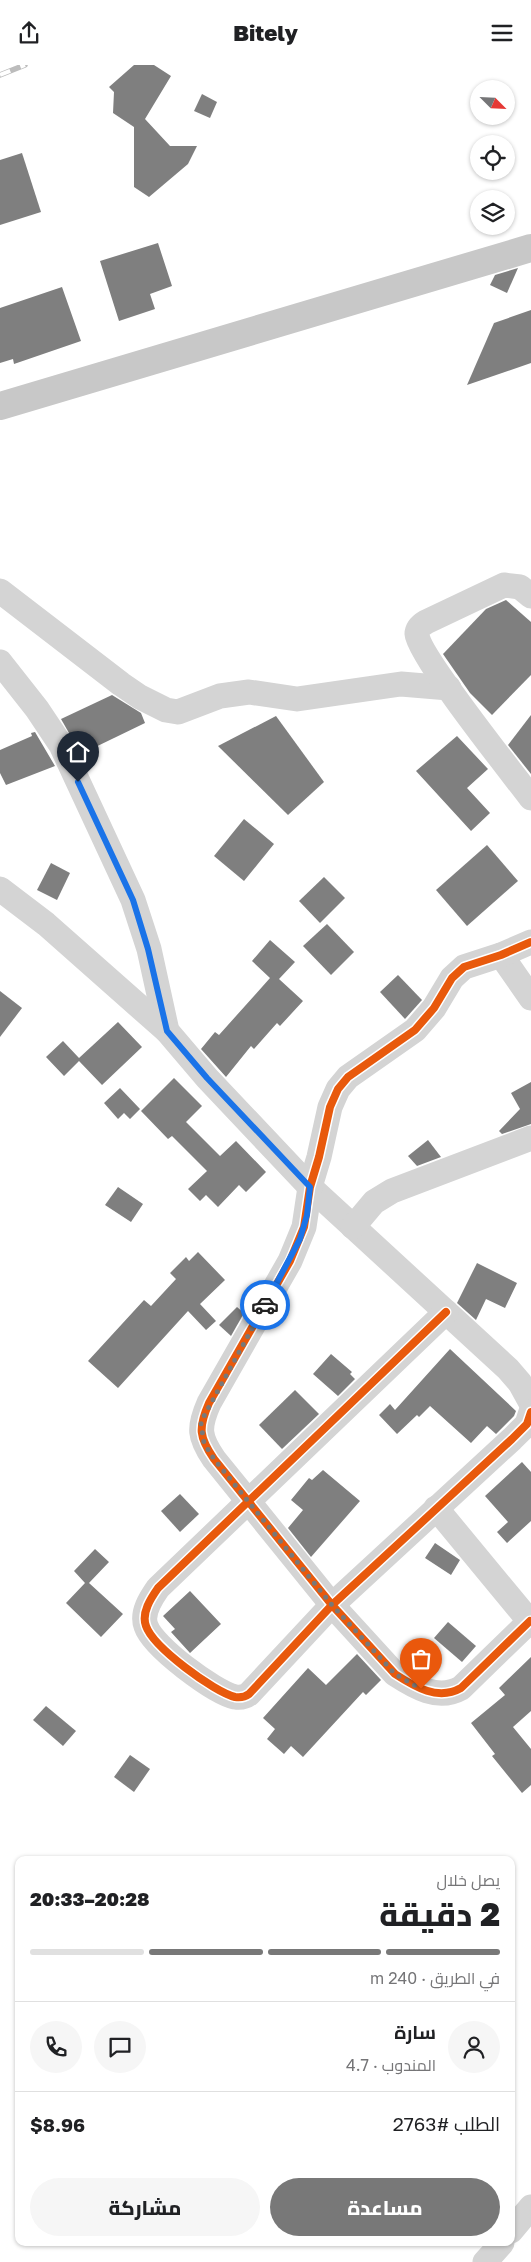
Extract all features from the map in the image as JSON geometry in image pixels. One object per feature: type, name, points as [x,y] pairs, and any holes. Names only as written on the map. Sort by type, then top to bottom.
[{"type":"main road","points":[[0,406],[531,248]]},
{"type":"street","points":[[528,788],[449,688],[422,646],[417,634],[419,628],[431,619],[504,585],[520,587],[531,596]]},
{"type":"street","points":[[0,591],[121,684],[140,697],[172,711],[184,710],[220,696],[249,692],[297,699],[401,683],[449,688]]},
{"type":"street","points":[[0,662],[37,709],[61,745],[126,884],[133,900],[148,949],[167,1031]]},
{"type":"street","points":[[0,889],[46,924],[167,1031],[207,1078],[310,1187],[508,1369],[520,1383],[531,1403]]},
{"type":"street","points":[[436,1509],[530,1622],[461,1688],[445,1695],[421,1689],[395,1674],[332,1605],[214,1459],[204,1443],[201,1424],[209,1403],[296,1249],[307,1215],[310,1187],[330,1107],[343,1083],[348,1077],[415,1030],[434,1008],[452,978],[464,967],[501,955],[531,942]]},
{"type":"street","points":[[501,955],[531,998]]},
{"type":"street","points":[[353,1227],[374,1202],[392,1191],[531,1138]]},
{"type":"street","points":[[446,1312],[158,1587],[151,1598],[144,1617],[145,1626],[156,1642],[187,1669],[211,1685],[233,1697],[245,1697],[253,1691],[332,1605],[512,1439],[527,1423],[531,1412]]},
{"type":"street","points":[[515,2226],[531,2207]]},
{"type":"street","points":[[484,2262],[499,2246]]},
{"type":"building","points":[[134,65],[154,65],[171,76],[145,119],[170,146],[197,146],[188,164],[149,197],[134,187],[134,127],[113,113],[114,92],[109,87]]},
{"type":"building","points":[[202,94],[217,102],[210,118],[194,111]]},
{"type":"building","points":[[22,153],[41,212],[0,225],[0,160]]},
{"type":"building","points":[[158,243],[172,286],[150,294],[155,309],[119,321],[100,261]]},
{"type":"building","points":[[518,268],[507,293],[490,285],[495,275]]},
{"type":"building","points":[[62,287],[81,341],[14,364],[13,359],[0,363],[0,308]]},
{"type":"building","points":[[531,310],[531,363],[467,385],[494,323]]},
{"type":"building","points":[[506,600],[531,622],[531,675],[492,715],[470,693],[443,654],[486,609]]},
{"type":"building","points":[[112,695],[141,713],[145,723],[81,754],[61,719]]},
{"type":"building","points":[[531,715],[531,774],[508,745]]},
{"type":"building","points":[[276,716],[324,782],[288,815],[218,746]]},
{"type":"building","points":[[35,732],[55,766],[6,785],[0,773],[0,750],[32,736],[31,733]]},
{"type":"building","points":[[457,736],[488,769],[467,788],[490,813],[471,831],[416,771]]},
{"type":"building","points":[[244,819],[274,844],[244,881],[214,856]]},
{"type":"building","points":[[487,845],[518,881],[467,926],[436,890]]},
{"type":"building","points":[[51,863],[70,873],[57,900],[37,890]]},
{"type":"building","points":[[324,877],[345,898],[320,923],[299,901]]},
{"type":"building","points":[[327,924],[354,952],[331,975],[303,946]]},
{"type":"building","points":[[270,940],[295,962],[279,979],[303,1001],[280,1026],[277,1023],[254,1049],[251,1046],[226,1077],[201,1049],[215,1032],[219,1035],[270,978],[252,961]]},
{"type":"building","points":[[398,975],[422,1000],[405,1019],[380,992]]},
{"type":"building","points":[[0,991],[22,1008],[0,1037]]},
{"type":"building","points":[[118,1022],[142,1047],[102,1085],[79,1061],[64,1076],[46,1057],[63,1041],[79,1058]]},
{"type":"building","points":[[174,1078],[202,1106],[186,1122],[220,1156],[236,1141],[266,1172],[246,1192],[239,1185],[218,1207],[206,1195],[200,1201],[188,1189],[207,1171],[172,1136],[168,1139],[141,1111]]},
{"type":"building","points":[[531,1082],[531,1124],[502,1134],[499,1131],[520,1109],[511,1093]]},
{"type":"building","points":[[120,1088],[140,1109],[130,1119],[124,1113],[118,1119],[104,1103]]},
{"type":"building","points":[[428,1140],[441,1157],[417,1166],[408,1156]]},
{"type":"building","points":[[118,1187],[143,1204],[131,1222],[105,1205]]},
{"type":"building","points":[[198,1252],[225,1280],[200,1304],[216,1321],[206,1330],[188,1311],[118,1388],[88,1361],[144,1300],[151,1306],[176,1279],[170,1273],[186,1257],[189,1261]]},
{"type":"building","points":[[477,1263],[517,1283],[505,1308],[486,1299],[476,1320],[457,1303]]},
{"type":"building","points":[[237,1307],[244,1313],[231,1336],[219,1325]]},
{"type":"building","points":[[450,1349],[516,1411],[514,1416],[496,1434],[487,1426],[471,1443],[430,1406],[419,1417],[417,1415],[397,1434],[379,1415],[390,1404],[395,1410]]},
{"type":"building","points":[[331,1354],[352,1372],[350,1374],[355,1379],[338,1396],[313,1374]]},
{"type":"building","points":[[295,1390],[319,1414],[282,1449],[259,1425]]},
{"type":"building","points":[[522,1462],[531,1472],[531,1521],[507,1543],[497,1532],[508,1522],[485,1496]]},
{"type":"building","points":[[323,1470],[360,1501],[311,1557],[288,1528],[303,1510],[291,1500],[309,1478],[312,1480]]},
{"type":"building","points":[[180,1494],[199,1514],[180,1532],[161,1511]]},
{"type":"building","points":[[435,1543],[460,1560],[451,1575],[425,1558]]},
{"type":"building","points":[[95,1549],[109,1562],[89,1583],[123,1614],[101,1637],[66,1603],[85,1583],[74,1571]]},
{"type":"building","points":[[190,1591],[221,1624],[190,1653],[171,1632],[175,1629],[163,1616]]},
{"type":"building","points":[[448,1622],[476,1646],[462,1662],[434,1638]]},
{"type":"building","points":[[357,1654],[381,1680],[366,1695],[363,1692],[303,1757],[291,1746],[284,1754],[267,1739],[275,1729],[263,1718],[308,1668],[326,1685]]},
{"type":"building","points":[[531,1657],[531,1711],[513,1727],[531,1749],[531,1785],[522,1793],[492,1756],[495,1754],[471,1723],[505,1695],[499,1688]]},
{"type":"building","points":[[46,1706],[76,1731],[63,1746],[33,1720]]},
{"type":"building","points":[[130,1755],[150,1769],[134,1792],[114,1777]]},
{"type":"railway","points":[[0,75],[25,65]]},
{"type":"cycle path","points":[[530,1621],[461,1688],[452,1692],[435,1693],[427,1691],[395,1674],[332,1605],[214,1459],[205,1444],[202,1426],[209,1403],[290,1261],[304,1227],[310,1187],[330,1107],[338,1089],[348,1077],[415,1030],[434,1008],[452,978],[464,967],[501,955],[531,942]]},
{"type":"cycle path","points":[[446,1312],[158,1588],[147,1606],[145,1616],[146,1626],[151,1635],[172,1656],[199,1678],[225,1693],[235,1697],[244,1697],[249,1694],[332,1605],[512,1439],[527,1424],[531,1412]]},
{"type":"way so far","points":[[265,1305],[209,1403],[201,1424],[204,1443],[214,1459],[332,1605],[395,1674],[421,1689]]},
{"type":"route","points":[[78,782],[133,900],[148,949],[167,1031],[207,1078],[310,1187],[307,1215],[300,1239],[265,1305]]}]
